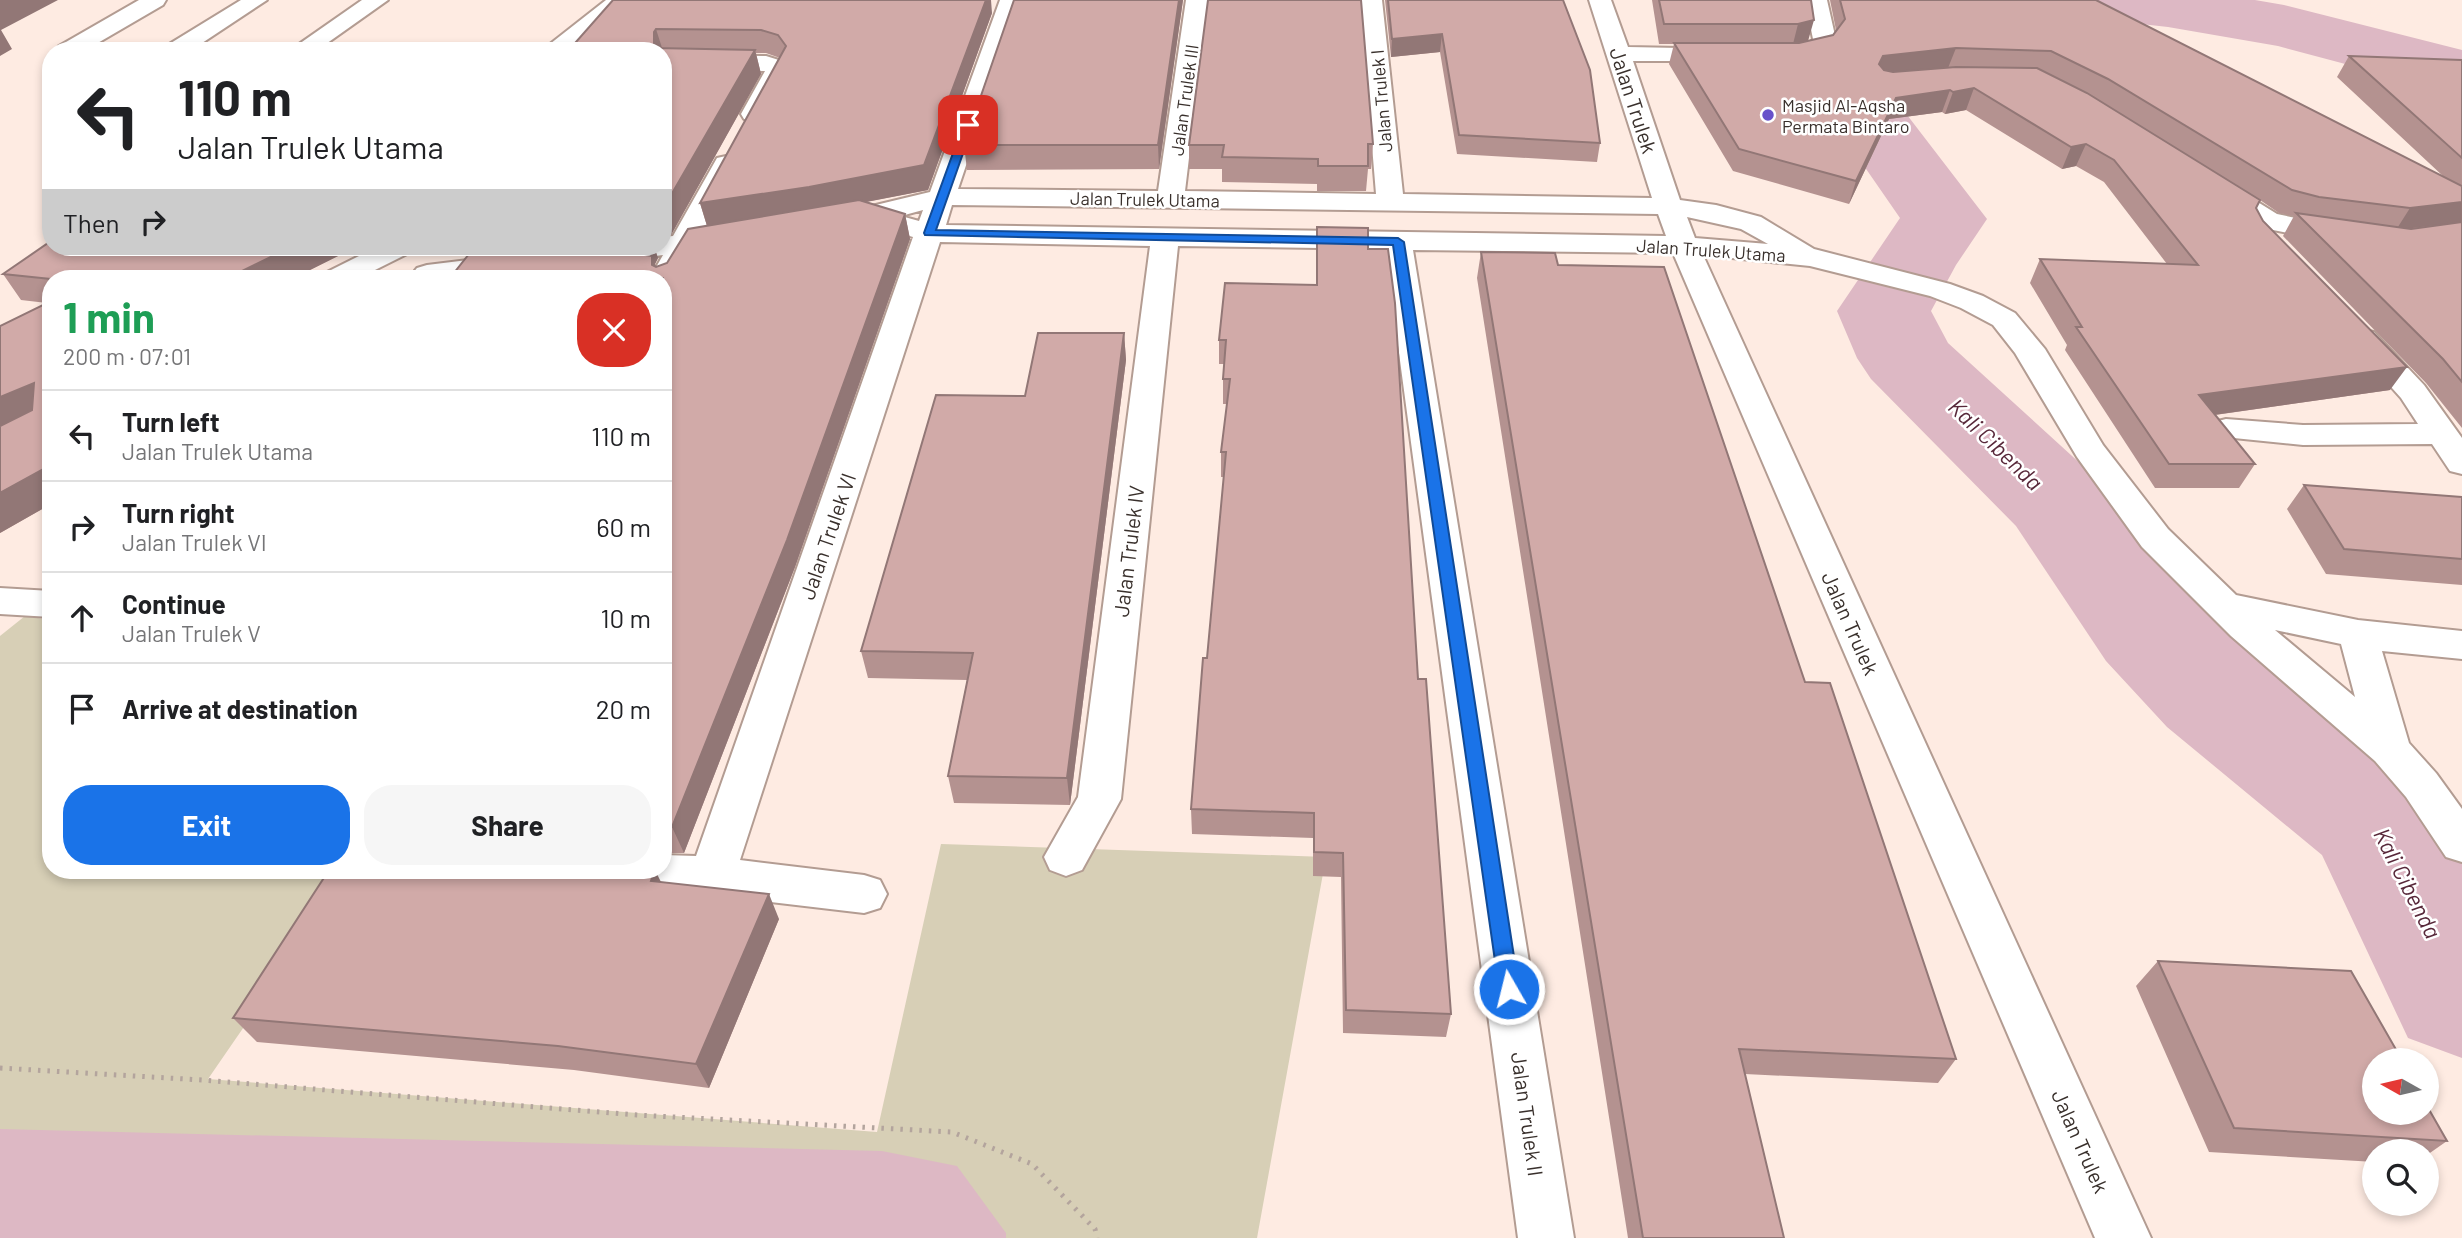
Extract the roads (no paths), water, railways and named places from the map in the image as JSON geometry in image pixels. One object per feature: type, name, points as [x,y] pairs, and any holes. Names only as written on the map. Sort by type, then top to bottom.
[{"type":"street","points":[[83,42],[155,0]]},
{"type":"street","points":[[188,42],[256,0]]},
{"type":"street","points":[[314,42],[377,0]]},
{"type":"street","points":[[564,42],[620,0]]},
{"type":"street","name":"Jalan Trulek III","points":[[1170,200],[1197,0]]},
{"type":"street","name":"Jalan Trulek I","points":[[1371,0],[1390,202]]},
{"type":"street","name":"Jalan Trulek","points":[[1600,0],[1621,54],[1668,206],[1684,245],[2123,1238]]},
{"type":"street","points":[[1621,54],[1793,54],[1818,48],[1825,40],[1816,0]]},
{"type":"street","points":[[984,4],[1011,2]]},
{"type":"street","name":"Jalan Trulek VI","points":[[712,876],[929,233],[1011,2]]},
{"type":"street","points":[[669,270],[776,71],[774,66],[766,63],[674,62]]},
{"type":"street","points":[[2200,178],[2267,221],[2360,238]]},
{"type":"street","name":"Jalan Trulek Utama","points":[[942,197],[1668,206],[1716,213],[1751,223],[1811,257],[1684,245],[929,233],[856,217],[942,197]]},
{"type":"street","points":[[2267,221],[2260,233],[2280,254]]},
{"type":"street","points":[[672,246],[763,232]]},
{"type":"street","name":"Jalan Trulek IV","points":[[1066,857],[1099,799],[1165,238]]},
{"type":"street","name":"Jalan Trulek II","points":[[1398,242],[1546,1238]]},
{"type":"street","points":[[353,270],[381,256]]},
{"type":"street","points":[[575,257],[584,256]]},
{"type":"street","points":[[1811,257],[1940,290],[1972,302],[2004,319],[2029,349],[2089,450],[2155,538],[2224,606],[2390,750],[2421,785],[2462,844]]},
{"type":"street","points":[[469,270],[535,261]]},
{"type":"street","points":[[2342,318],[2413,392],[2462,463]]},
{"type":"street","points":[[2226,429],[2302,435],[2442,434]]},
{"type":"street","points":[[0,601],[42,603]]},
{"type":"street","points":[[2224,606],[2358,634],[2462,645]]},
{"type":"street","points":[[2358,634],[2390,750]]},
{"type":"street","points":[[672,874],[712,876],[864,894]]},
{"type":"waterway","name":"Kali Cibenda","points":[[2080,0],[2027,10],[2004,34],[1874,58],[1836,72],[1944,219],[1911,265],[1884,311],[1906,358],[2055,501],[2149,630],[2212,694],[2374,818],[2462,990]]},
{"type":"waterway","name":"Kali Cibenda","points":[[2097,0],[2168,6],[2284,26],[2462,73]]},
{"type":"place","name":"Masjid Al-Aqsha Permata Bintaro","points":[[1768,115]]}]
